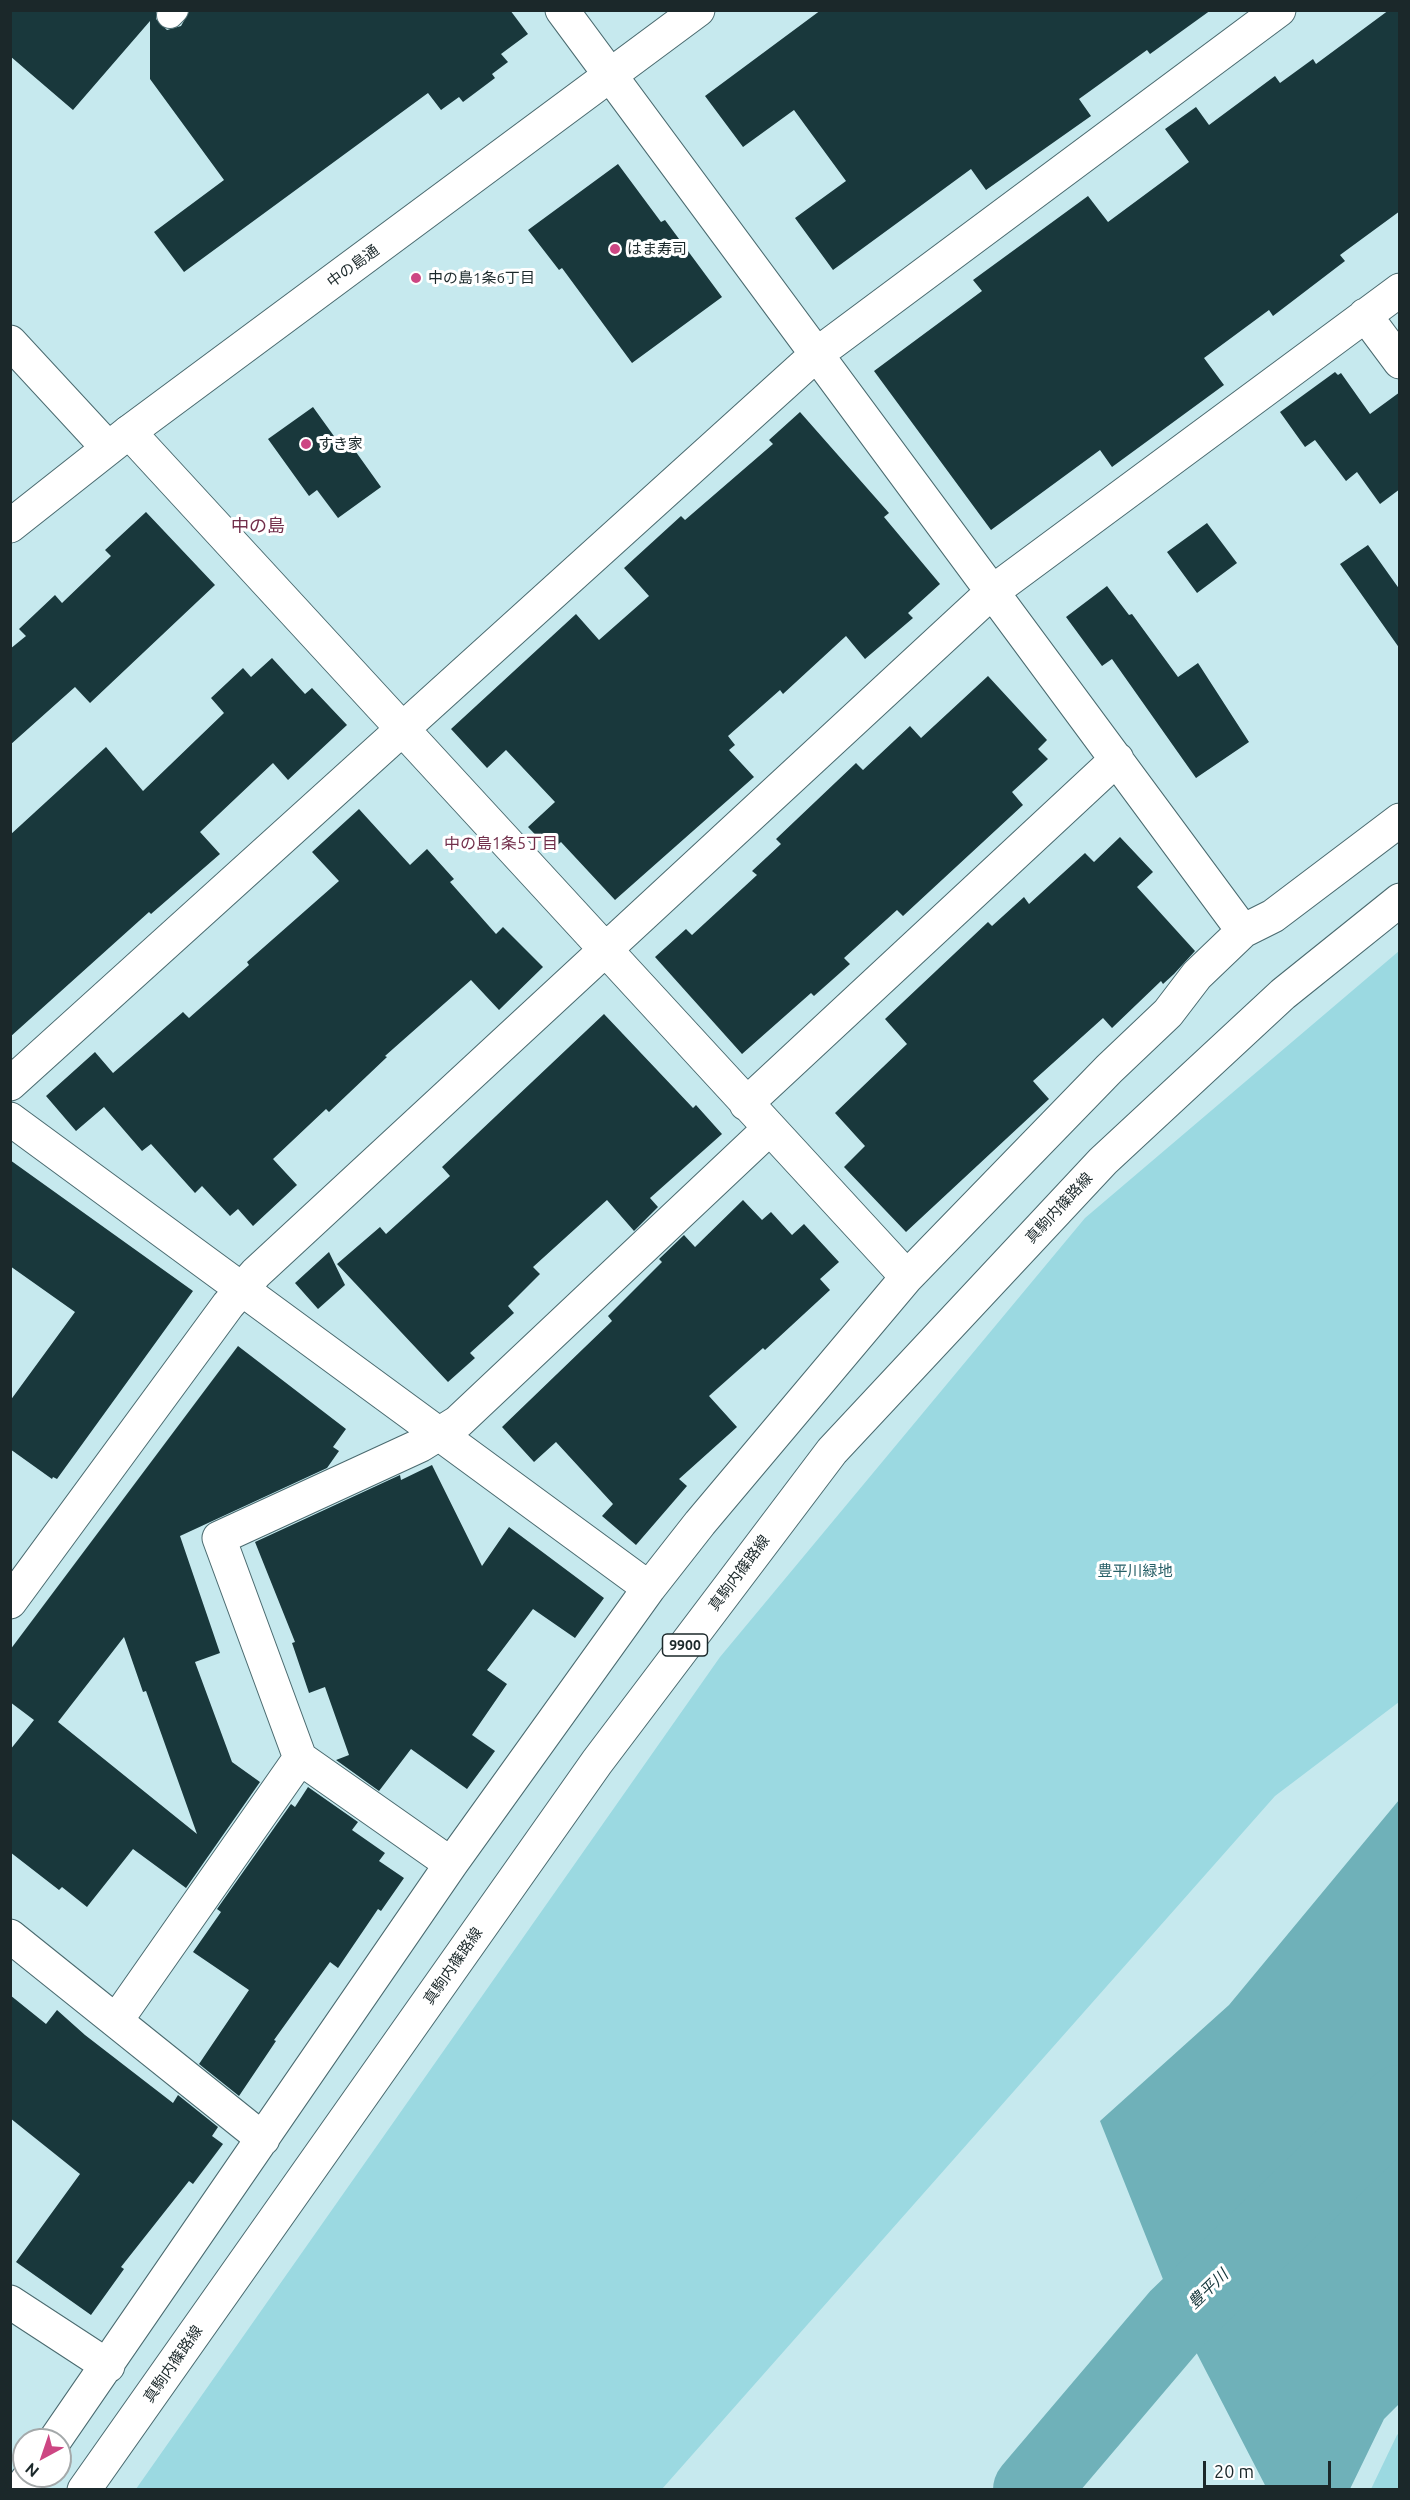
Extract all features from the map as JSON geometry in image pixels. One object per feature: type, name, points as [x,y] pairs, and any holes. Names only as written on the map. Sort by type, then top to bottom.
[{"type":"street","points":[[562,10],[1244,931]]},
{"type":"street","name":"中の島通","points":[[10,526],[118,440],[698,10]]},
{"type":"street","points":[[10,1084],[817,354],[1279,10]]},
{"type":"street","points":[[10,1602],[240,1289],[992,592],[1400,290]]},
{"type":"street","points":[[1365,315],[1400,362]]},
{"type":"street","points":[[10,342],[118,440],[403,728],[907,1277]]},
{"type":"street","points":[[746,1104],[1117,759]]},
{"type":"street","points":[[64,2428],[452,1864],[649,1588],[700,1523],[907,1277],[1109,1069],[1168,1013],[1197,975],[1244,931],[1273,916],[1400,820]]},
{"type":"street","name":"真駒内篠路線","points":[[84,2490],[597,1761],[832,1451],[1103,1161],[1283,994],[1400,900]]},
{"type":"street","points":[[10,1119],[649,1588]]},
{"type":"street","points":[[452,1864],[300,1758],[219,1538],[421,1445],[458,1422],[769,1129]]},
{"type":"street","points":[[116,2021],[300,1758]]},
{"type":"street","points":[[10,1936],[263,2139]]},
{"type":"street","points":[[10,2302],[108,2366]]},
{"type":"green space","name":"豊平川緑地","points":[[1399,951],[1399,1702],[1275,1796],[662,2489],[136,2489],[720,1657],[1085,1218]]},
{"type":"green space","points":[[1399,2433],[1399,2489],[1371,2489],[1397,2435]]},
{"type":"water","points":[[1399,1800],[1399,2404],[1384,2419],[1350,2489],[1267,2489],[1178,2317],[1100,2121],[1229,2005]]},
{"type":"building","points":[[10,10],[156,10],[156,19],[167,30],[181,26],[190,10],[510,10],[528,34],[501,54],[508,62],[492,74],[495,78],[463,102],[459,97],[441,110],[428,93],[184,272],[154,232],[224,180],[150,79],[150,21],[73,110],[10,56]]},
{"type":"building","points":[[821,10],[1211,10],[1150,54],[1147,50],[1079,99],[1091,116],[986,190],[971,169],[833,270],[795,218],[846,181],[794,110],[743,147],[705,96]]},
{"type":"building","points":[[1389,10],[1400,10],[1400,211],[1340,255],[1345,261],[1273,316],[1269,310],[1204,358],[1224,385],[1112,467],[1100,450],[991,530],[874,371],[982,291],[973,280],[1088,196],[1108,222],[1189,162],[1165,129],[1196,107],[1209,125],[1275,76],[1280,83],[1313,59],[1316,64]]},
{"type":"building","name":"はま寿司","points":[[618,164],[661,222],[665,220],[722,297],[632,363],[562,268],[559,270],[528,230]]},
{"type":"building","points":[[1335,372],[1338,375],[1341,373],[1370,414],[1400,392],[1400,489],[1380,504],[1357,472],[1346,481],[1315,440],[1305,447],[1280,412]]},
{"type":"building","points":[[313,407],[344,450],[351,445],[381,487],[338,518],[317,490],[309,496],[268,439]]},
{"type":"building","points":[[800,412],[889,513],[884,517],[940,584],[908,613],[913,618],[865,659],[846,636],[783,694],[780,690],[728,736],[735,745],[729,750],[754,777],[615,900],[561,842],[551,851],[528,827],[555,802],[506,750],[487,768],[451,729],[576,614],[599,640],[649,596],[624,568],[681,516],[685,520],[773,444],[769,440]]},
{"type":"building","points":[[146,512],[215,585],[90,703],[75,687],[10,745],[10,649],[26,636],[19,629],[55,595],[62,603],[111,556],[105,550]]},
{"type":"building","points":[[1207,523],[1237,563],[1197,593],[1167,552]]},
{"type":"building","points":[[1368,545],[1400,590],[1400,649],[1340,564]]},
{"type":"building","points":[[1107,586],[1129,615],[1132,614],[1178,677],[1198,663],[1249,742],[1196,778],[1112,659],[1102,666],[1066,617]]},
{"type":"building","points":[[272,658],[305,694],[312,688],[347,725],[288,780],[273,763],[200,832],[220,854],[151,914],[149,912],[10,1037],[10,835],[106,747],[143,791],[224,713],[211,698],[243,668],[251,677]]},
{"type":"building","points":[[988,676],[1047,740],[1038,749],[1048,759],[1012,792],[1023,805],[903,916],[897,910],[844,958],[850,964],[814,996],[811,993],[742,1054],[655,957],[686,929],[692,935],[757,875],[752,871],[781,844],[776,839],[856,763],[863,770],[910,726],[921,738]]},
{"type":"building","points":[[359,809],[410,865],[427,849],[454,879],[450,882],[496,934],[503,927],[543,967],[499,1010],[471,980],[385,1056],[387,1057],[329,1112],[326,1109],[273,1159],[297,1185],[253,1226],[238,1209],[230,1216],[202,1186],[195,1193],[151,1144],[142,1151],[104,1107],[76,1131],[46,1096],[95,1052],[113,1073],[183,1012],[189,1018],[249,965],[247,962],[339,881],[312,852]]},
{"type":"building","points":[[1120,837],[1153,872],[1137,887],[1195,951],[1174,974],[1163,984],[1161,981],[1112,1028],[1103,1018],[1033,1081],[1049,1099],[906,1232],[844,1167],[865,1146],[835,1113],[907,1044],[885,1019],[988,922],[992,926],[1024,897],[1029,904],[1085,853],[1094,862]]},
{"type":"building","points":[[604,1014],[693,1108],[696,1105],[722,1134],[650,1198],[658,1207],[634,1231],[607,1200],[533,1267],[540,1274],[508,1306],[514,1313],[470,1353],[475,1358],[448,1382],[337,1264],[380,1227],[386,1234],[450,1176],[442,1167]]},
{"type":"building","points":[[10,1160],[193,1291],[57,1479],[53,1477],[52,1479],[10,1449],[10,1401],[75,1312],[10,1266]]},
{"type":"building","points":[[743,1200],[762,1220],[771,1212],[792,1235],[804,1224],[839,1262],[820,1279],[830,1290],[765,1350],[763,1348],[709,1396],[737,1427],[679,1479],[687,1486],[636,1545],[602,1516],[613,1504],[556,1442],[534,1462],[502,1427],[612,1321],[608,1316],[662,1262],[659,1259],[684,1235],[695,1247]]},
{"type":"building","points":[[329,1252],[345,1285],[318,1309],[295,1283]]},
{"type":"building","points":[[238,1346],[346,1429],[333,1447],[339,1451],[327,1468],[180,1536],[220,1653],[195,1662],[232,1762],[260,1782],[186,1888],[133,1849],[87,1907],[62,1887],[59,1890],[10,1852],[10,1750],[34,1720],[10,1702],[10,1650]],"holes":[[[124,1637],[143,1692],[146,1691],[197,1834],[58,1722]]]},
{"type":"building","points":[[432,1465],[482,1566],[509,1527],[604,1598],[575,1638],[533,1609],[487,1670],[507,1684],[472,1735],[495,1751],[467,1789],[411,1749],[379,1791],[336,1760],[349,1755],[325,1687],[309,1693],[292,1643],[295,1642],[255,1542],[400,1475],[401,1480]]},
{"type":"building","points":[[308,1787],[358,1822],[352,1830],[385,1853],[379,1861],[404,1878],[381,1911],[378,1909],[338,1968],[330,1962],[274,2040],[276,2041],[239,2096],[199,2064],[249,1990],[193,1952],[221,1912],[217,1909],[291,1804],[295,1807]]},
{"type":"building","points":[[10,1995],[46,2024],[57,2010],[85,2035],[173,2103],[178,2095],[218,2127],[212,2136],[223,2144],[193,2184],[189,2181],[121,2267],[124,2269],[91,2315],[16,2262],[80,2174],[10,2118]]},
{"type":"waterway","name":"豊平川","points":[[1031,2490],[1178,2317],[1400,2103]]},
{"type":"place","name":"はま寿司","points":[[615,249]]},
{"type":"place","name":"中の島1条6丁目","points":[[416,278]]},
{"type":"place","name":"すき家","points":[[306,444]]},
{"type":"district","name":"中の島","points":[[258,526]]},
{"type":"district","name":"中の島1条5丁目","points":[[501,844]]}]
